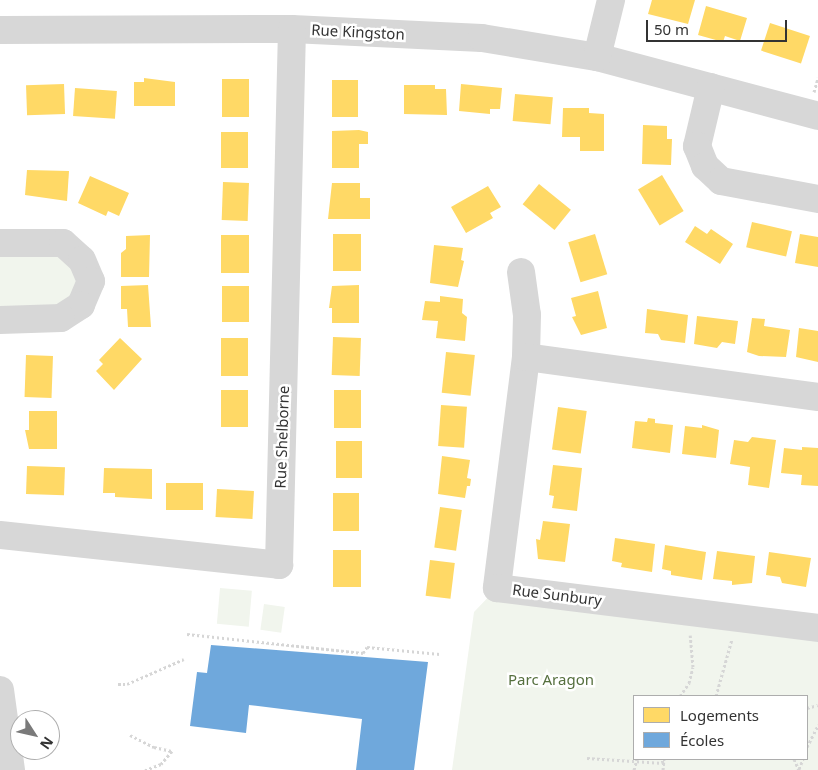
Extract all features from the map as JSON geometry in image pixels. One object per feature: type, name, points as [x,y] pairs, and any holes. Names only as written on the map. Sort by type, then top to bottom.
[{"type":"street","points":[[597,57],[611,0]]},
{"type":"street","name":"Rue Kingston","points":[[0,30],[292,29],[482,38],[597,57],[818,116]]},
{"type":"street","name":"Rue Shelborne","points":[[0,535],[279,565],[292,29]]},
{"type":"street","points":[[711,87],[698,146],[705,166],[721,181],[818,199]]},
{"type":"street","points":[[0,243],[63,243],[82,260],[92,281],[81,305],[61,318],[0,320]]},
{"type":"street","name":"Rue Sunbury","points":[[520,272],[527,315],[526,357],[497,588],[818,628]]},
{"type":"street","points":[[526,357],[818,397]]},
{"type":"street","points":[[0,690],[11,770]]},
{"type":"path","points":[[681,695],[689,683],[693,667],[689,652],[693,612]]},
{"type":"path","points":[[716,695],[737,618]]},
{"type":"path","points":[[187,634],[363,653],[368,647],[440,654]]},
{"type":"path","points":[[118,684],[128,684],[184,659]]},
{"type":"path","points":[[808,745],[818,726]]},
{"type":"path","points":[[130,736],[154,747],[172,751],[161,764],[145,770]]},
{"type":"path","points":[[587,758],[633,760]]},
{"type":"path","points":[[634,770],[636,760],[663,760],[663,770]]},
{"type":"green space","points":[[55,250],[73,262],[78,288],[57,310],[0,311],[0,257],[6,254]]},
{"type":"green space","points":[[220,588],[252,591],[249,627],[217,624]]},
{"type":"green space","name":"Parc Aragon","points":[[497,588],[818,628],[818,770],[452,770],[474,612]]},
{"type":"green space","points":[[264,604],[285,607],[281,633],[260,630]]},
{"type":"building: Logements","points":[[652,0],[695,0],[688,24],[648,14]]},
{"type":"building: Logements","points":[[706,6],[747,18],[740,41],[725,36],[723,42],[698,35]]},
{"type":"building: Logements","points":[[770,23],[810,36],[801,64],[761,51]]},
{"type":"building: Logements","points":[[144,78],[175,82],[175,106],[134,106],[134,82],[144,82]]},
{"type":"building: Logements","points":[[222,79],[249,79],[249,117],[222,117]]},
{"type":"building: Logements","points":[[332,80],[358,80],[358,117],[332,117]]},
{"type":"building: Logements","points":[[64,84],[65,114],[27,115],[26,85]]},
{"type":"building: Logements","points":[[461,84],[502,88],[500,109],[490,109],[490,114],[459,111]]},
{"type":"building: Logements","points":[[404,85],[435,85],[435,89],[446,89],[447,115],[404,114]]},
{"type":"building: Logements","points":[[75,88],[117,91],[115,119],[73,116]]},
{"type":"building: Logements","points":[[515,94],[553,97],[551,124],[513,121]]},
{"type":"building: Logements","points":[[563,108],[589,108],[589,113],[604,114],[604,151],[580,151],[580,137],[562,137]]},
{"type":"building: Logements","points":[[643,125],[667,126],[667,139],[672,139],[671,165],[642,164]]},
{"type":"building: Logements","points":[[359,130],[368,132],[368,144],[359,144],[359,168],[332,168],[332,131]]},
{"type":"building: Logements","points":[[221,132],[248,132],[248,168],[221,168]]},
{"type":"building: Logements","points":[[27,170],[69,171],[67,201],[25,195]]},
{"type":"building: Logements","points":[[662,175],[684,211],[660,225],[638,189]]},
{"type":"building: Logements","points":[[90,176],[129,193],[119,216],[108,211],[106,216],[78,203]]},
{"type":"building: Logements","points":[[223,182],[249,183],[248,221],[222,220]]},
{"type":"building: Logements","points":[[332,183],[360,183],[360,198],[370,198],[370,219],[328,219]]},
{"type":"building: Logements","points":[[539,184],[571,210],[555,230],[523,204]]},
{"type":"building: Logements","points":[[488,186],[501,207],[490,213],[493,218],[466,233],[451,207]]},
{"type":"building: Logements","points":[[752,222],[792,231],[786,257],[746,247]]},
{"type":"building: Logements","points":[[695,226],[707,234],[711,229],[733,244],[720,264],[685,242]]},
{"type":"building: Logements","points":[[333,234],[361,234],[361,271],[333,271]]},
{"type":"building: Logements","points":[[595,234],[607,274],[581,282],[568,242]]},
{"type":"building: Logements","points":[[800,234],[818,237],[818,267],[795,263]]},
{"type":"building: Logements","points":[[150,235],[149,277],[121,277],[121,253],[126,249],[126,236]]},
{"type":"building: Logements","points":[[221,235],[249,235],[249,273],[221,273]]},
{"type":"building: Logements","points":[[434,245],[463,248],[461,260],[464,261],[458,287],[430,283]]},
{"type":"building: Logements","points":[[148,285],[151,327],[128,327],[127,309],[121,309],[121,286]]},
{"type":"building: Logements","points":[[359,285],[359,323],[332,323],[332,308],[329,308],[332,286]]},
{"type":"building: Logements","points":[[222,286],[249,286],[249,322],[222,322]]},
{"type":"building: Logements","points":[[598,291],[607,328],[581,335],[572,317],[576,316],[571,298]]},
{"type":"building: Logements","points":[[440,296],[463,299],[462,313],[467,317],[465,341],[436,338],[438,321],[422,320],[425,301],[440,302]]},
{"type":"building: Logements","points":[[647,309],[688,315],[685,343],[661,340],[658,334],[645,333]]},
{"type":"building: Logements","points":[[697,316],[738,321],[735,344],[722,342],[717,348],[694,344]]},
{"type":"building: Logements","points":[[752,318],[765,319],[764,326],[790,330],[786,357],[759,356],[747,352]]},
{"type":"building: Logements","points":[[799,328],[818,331],[818,362],[796,357]]},
{"type":"building: Logements","points":[[333,337],[361,338],[360,376],[332,375]]},
{"type":"building: Logements","points":[[120,338],[142,359],[114,390],[96,371],[103,364],[99,360]]},
{"type":"building: Logements","points":[[221,338],[248,338],[248,376],[221,376]]},
{"type":"building: Logements","points":[[446,352],[475,355],[471,396],[442,393]]},
{"type":"building: Logements","points":[[26,355],[53,356],[52,398],[25,397]]},
{"type":"building: Logements","points":[[221,390],[248,390],[248,427],[221,427]]},
{"type":"building: Logements","points":[[334,390],[361,390],[361,428],[334,428]]},
{"type":"building: Logements","points":[[441,405],[467,407],[464,448],[438,446]]},
{"type":"building: Logements","points":[[558,407],[587,411],[581,454],[552,450]]},
{"type":"building: Logements","points":[[29,411],[57,411],[57,449],[29,449],[25,430],[29,430]]},
{"type":"building: Logements","points":[[648,418],[655,419],[655,423],[673,425],[670,453],[632,448],[635,421],[647,422]]},
{"type":"building: Logements","points":[[702,425],[719,430],[716,458],[682,454],[685,426],[702,428]]},
{"type":"building: Logements","points":[[752,437],[776,440],[769,488],[748,485],[750,467],[730,464],[734,440],[748,442]]},
{"type":"building: Logements","points":[[336,441],[362,441],[362,478],[336,478]]},
{"type":"building: Logements","points":[[802,447],[818,448],[818,486],[801,485],[802,475],[781,473],[784,448],[802,450]]},
{"type":"building: Logements","points":[[442,456],[470,460],[467,478],[471,479],[470,486],[467,486],[465,498],[438,494]]},
{"type":"building: Logements","points":[[553,465],[582,468],[577,511],[552,508],[554,496],[549,495]]},
{"type":"building: Logements","points":[[27,466],[65,467],[64,495],[26,494]]},
{"type":"building: Logements","points":[[104,468],[152,469],[152,499],[115,497],[115,493],[103,493]]},
{"type":"building: Logements","points":[[166,483],[203,483],[203,510],[166,510]]},
{"type":"building: Logements","points":[[217,489],[254,491],[252,519],[216,517]]},
{"type":"building: Logements","points":[[333,493],[359,493],[359,531],[333,531]]},
{"type":"building: Logements","points":[[440,507],[462,510],[456,551],[434,548]]},
{"type":"building: Logements","points":[[543,521],[570,524],[565,562],[538,559],[536,539],[540,540]]},
{"type":"building: Logements","points":[[615,538],[655,544],[652,572],[621,567],[622,563],[612,561]]},
{"type":"building: Logements","points":[[665,545],[706,552],[702,580],[671,575],[671,571],[662,569]]},
{"type":"building: Logements","points":[[333,550],[361,550],[361,587],[333,587]]},
{"type":"building: Logements","points":[[717,551],[755,556],[752,583],[732,585],[732,581],[713,579]]},
{"type":"building: Logements","points":[[769,552],[811,558],[806,587],[782,583],[780,577],[766,575]]},
{"type":"building: Logements","points":[[430,560],[455,563],[450,599],[426,596]]},
{"type":"building: Écoles","points":[[211,645],[428,662],[414,770],[356,770],[362,719],[249,705],[246,733],[190,726],[197,672],[207,673]]}]
